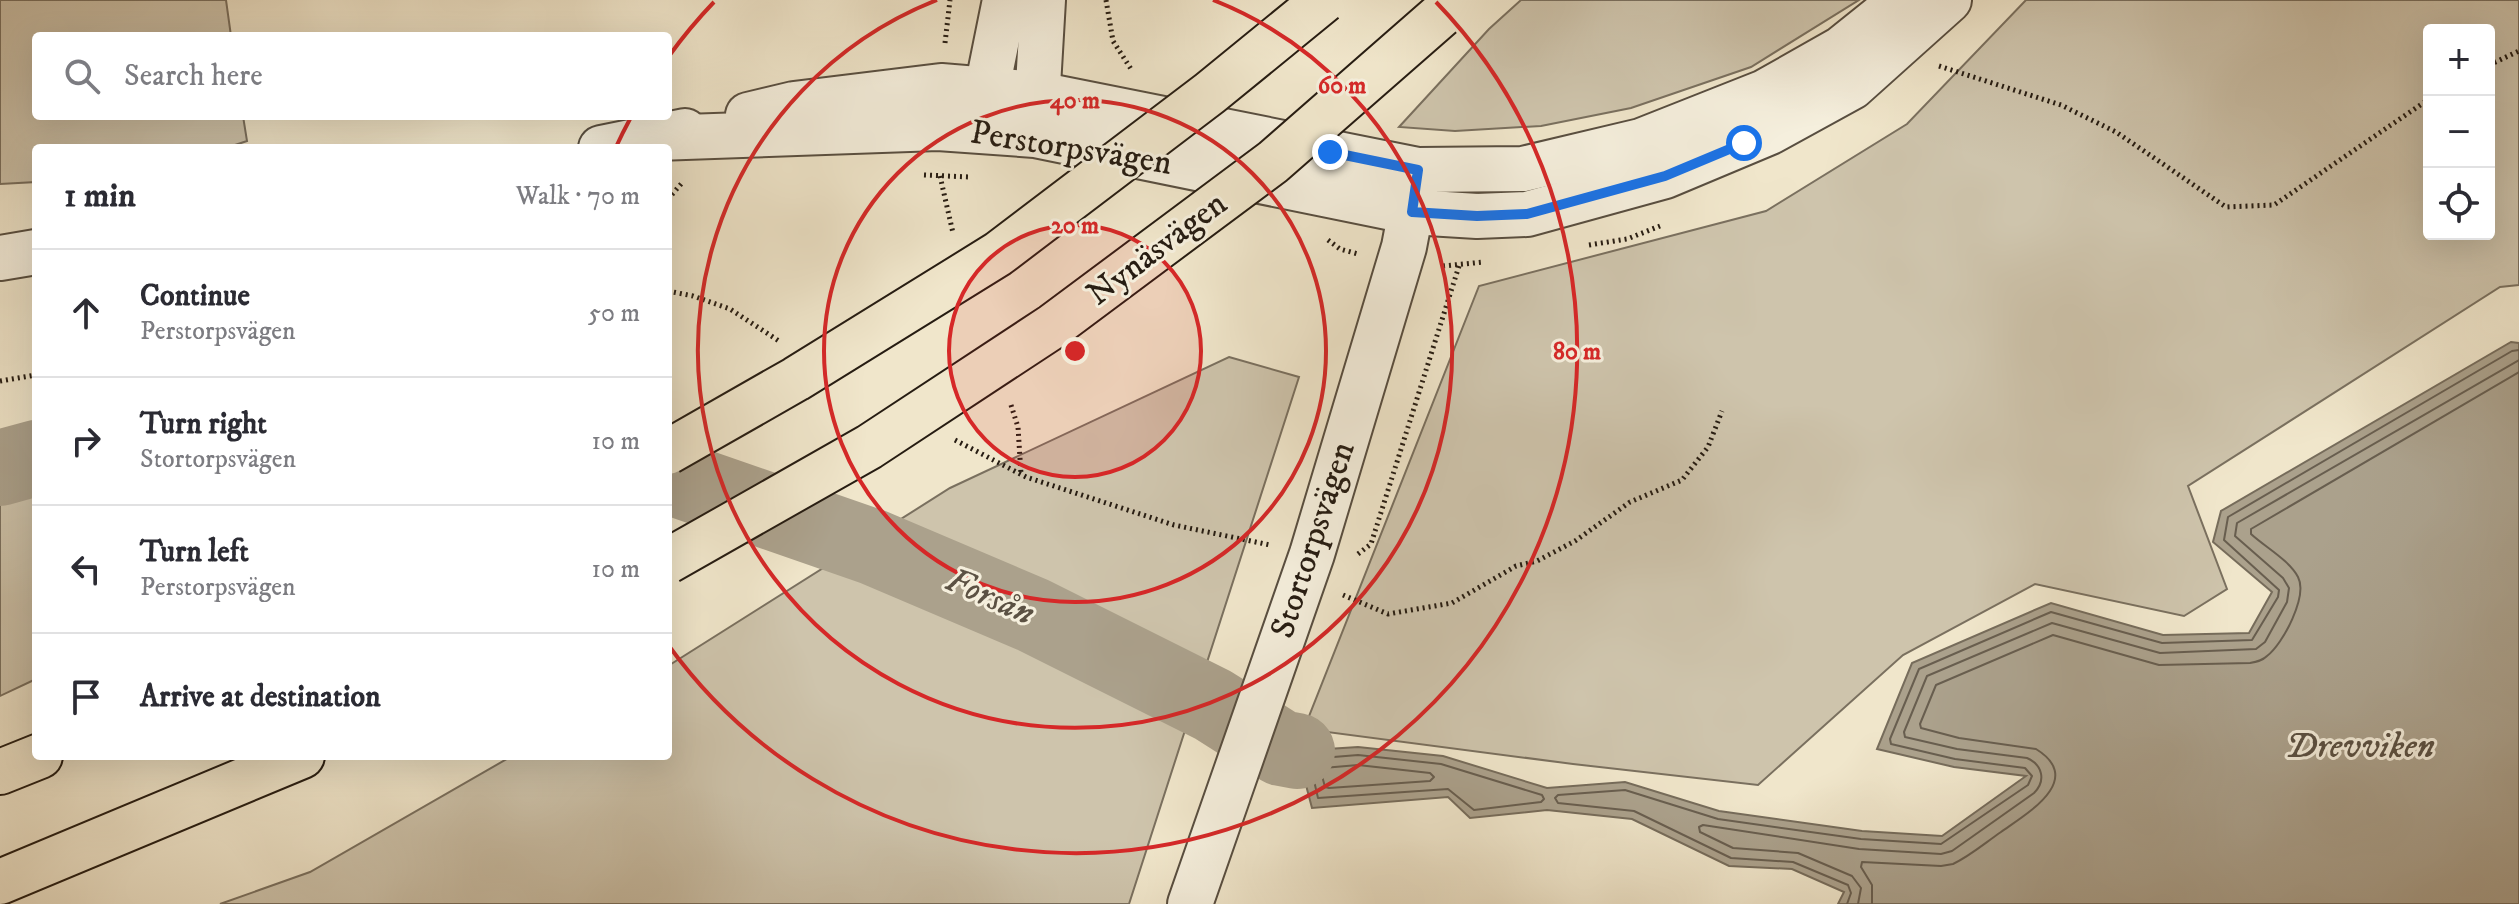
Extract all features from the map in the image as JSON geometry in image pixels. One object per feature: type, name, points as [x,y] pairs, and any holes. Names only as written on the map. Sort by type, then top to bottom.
[{"type":"highway","points":[[672,450],[796,379],[998,254],[1210,93],[1324,0]]},
{"type":"highway","name":"Nynäsvägen","points":[[672,559],[869,447],[1053,326],[1273,162],[1448,8]]},
{"type":"highway","points":[[0,772],[32,759]]},
{"type":"highway","points":[[0,882],[292,760]]},
{"type":"street","points":[[987,110],[1005,0]]},
{"type":"street","points":[[1036,114],[1043,0]]},
{"type":"street","name":"Perstorpsvägen","points":[[1415,191],[1641,141],[1765,92],[1841,49],[1902,0]]},
{"type":"street","name":"Perstorpsvägen","points":[[623,144],[657,138],[938,128],[987,110],[1036,114],[1415,191],[1477,216],[1527,214],[1665,176],[1770,132],[1852,87],[1949,0]]},
{"type":"street","name":"Stortorpsvägen","points":[[1192,896],[1322,576],[1404,247],[1415,191]]},
{"type":"street","points":[[0,258],[32,253]]},
{"type":"path","points":[[1106,0],[1113,41],[1132,72]]},
{"type":"path","points":[[2495,62],[2519,51]]},
{"type":"path","points":[[1935,64],[2061,105],[2116,132],[2226,207],[2274,205],[2423,103]]},
{"type":"path","points":[[672,194],[682,183]]},
{"type":"path","name":"Stortorpsvägen","points":[[1322,576],[1371,544],[1459,266]]},
{"type":"path","points":[[672,292],[730,309],[781,342]]},
{"type":"path","points":[[0,381],[32,376]]},
{"type":"path","points":[[954,440],[1026,477],[1322,576],[1388,614],[1452,603],[1516,566],[1537,561],[1575,541],[1630,502],[1682,480],[1708,447],[1722,411]]},
{"type":"shaded area","points":[[0,0],[226,0],[230,32],[32,32],[32,120],[244,120],[247,141],[238,144],[32,144],[32,182],[0,184]]},
{"type":"shaded area","points":[[1521,0],[1859,0],[1751,67],[1631,108],[1541,126],[1455,131],[1399,127],[1489,29]]},
{"type":"shaded area","points":[[2026,0],[2519,0],[2519,285],[2500,287],[2188,486],[2227,589],[2184,616],[2035,584],[1903,655],[1758,785],[1304,729],[1479,286],[1766,211],[1907,124]]},
{"type":"shaded area","points":[[1229,357],[1299,377],[1129,904],[220,904],[310,872],[505,760],[672,760],[672,663],[950,488]]},
{"type":"shaded area","points":[[32,427],[32,681],[0,696],[0,434]]},
{"type":"water","name":"Drevviken","points":[[2511,342],[2519,343],[2519,904],[1838,904],[1844,892],[1792,869],[1729,866],[1632,819],[1547,810],[1470,818],[1448,797],[1312,808],[1297,751],[1358,747],[1443,756],[1547,788],[1625,782],[1719,811],[1862,831],[1942,836],[2026,776],[1954,767],[1877,749],[1912,663],[2051,603],[2163,635],[2249,633],[2272,592],[2213,542],[2221,511]]},
{"type":"waterway","name":"Forsån","points":[[0,468],[32,459]]},
{"type":"waterway","name":"Forsån","points":[[672,477],[873,547],[1033,615],[1213,705],[1281,748],[1297,751]]},
{"type":"route","points":[[1330,152],[1418,170],[1412,212],[1477,216],[1527,214],[1555,207],[1665,176],[1744,143]]}]
